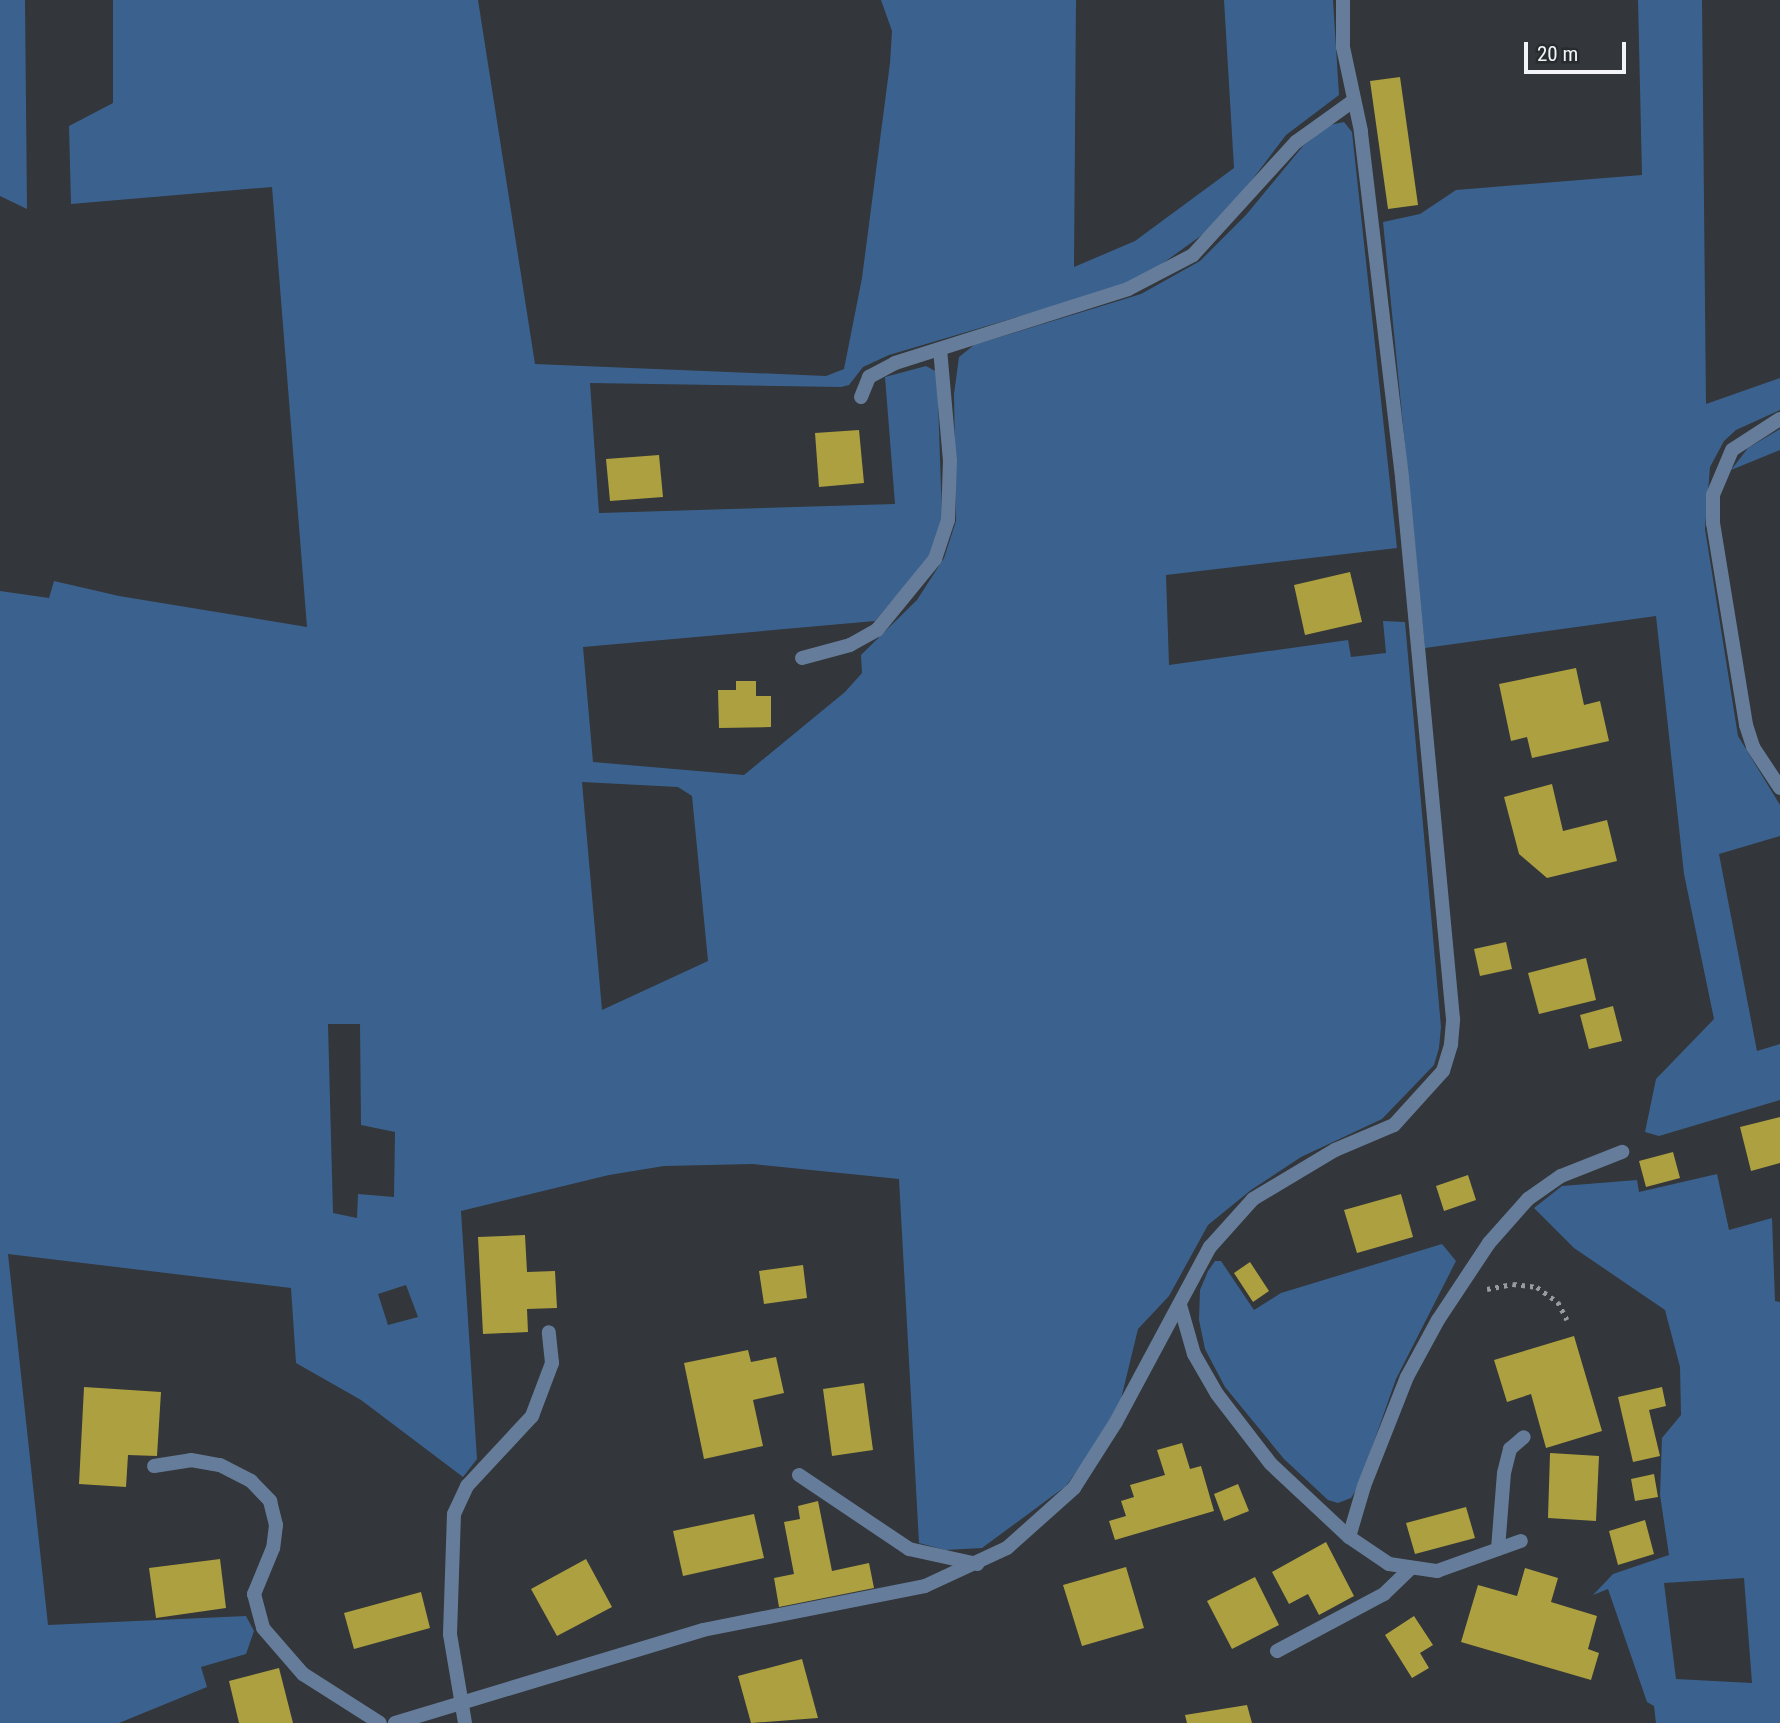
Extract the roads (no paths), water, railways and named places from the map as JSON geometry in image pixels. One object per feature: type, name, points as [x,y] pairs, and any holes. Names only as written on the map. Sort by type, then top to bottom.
[{"type":"street","points":[[395,1723],[703,1630],[925,1586],[979,1564],[1007,1549],[1074,1488],[1116,1422],[1210,1247],[1253,1199],[1335,1150],[1394,1125],[1443,1071],[1451,1044],[1402,477],[1353,101],[1343,47],[1343,0]]},
{"type":"street","points":[[860,397],[869,377],[895,363],[1128,289],[1193,255],[1296,142],[1353,101]]},
{"type":"street","points":[[802,659],[850,645],[877,630],[935,559],[948,520],[950,461],[940,350]]},
{"type":"street","points":[[1780,419],[1732,450],[1713,495],[1713,523],[1746,725],[1780,788]]},
{"type":"street","points":[[1349,1537],[1364,1486],[1407,1377],[1452,1298],[1489,1243],[1528,1199],[1561,1176],[1622,1152]]},
{"type":"street","points":[[1180,1304],[1194,1354],[1217,1394],[1271,1464],[1349,1537],[1389,1564],[1409,1570],[1437,1571],[1521,1541]]},
{"type":"street","points":[[465,1723],[450,1634],[454,1514],[467,1486],[532,1416],[552,1363],[549,1332]]},
{"type":"street","points":[[1498,1549],[1497,1515],[1504,1473],[1510,1449],[1524,1437]]},
{"type":"street","points":[[155,1466],[191,1460],[220,1465],[251,1480],[270,1502],[276,1525],[273,1548],[254,1594],[263,1628],[303,1674],[380,1723]]},
{"type":"street","points":[[799,1475],[908,1549],[979,1564]]},
{"type":"street","points":[[1277,1651],[1384,1594],[1409,1570]]}]
